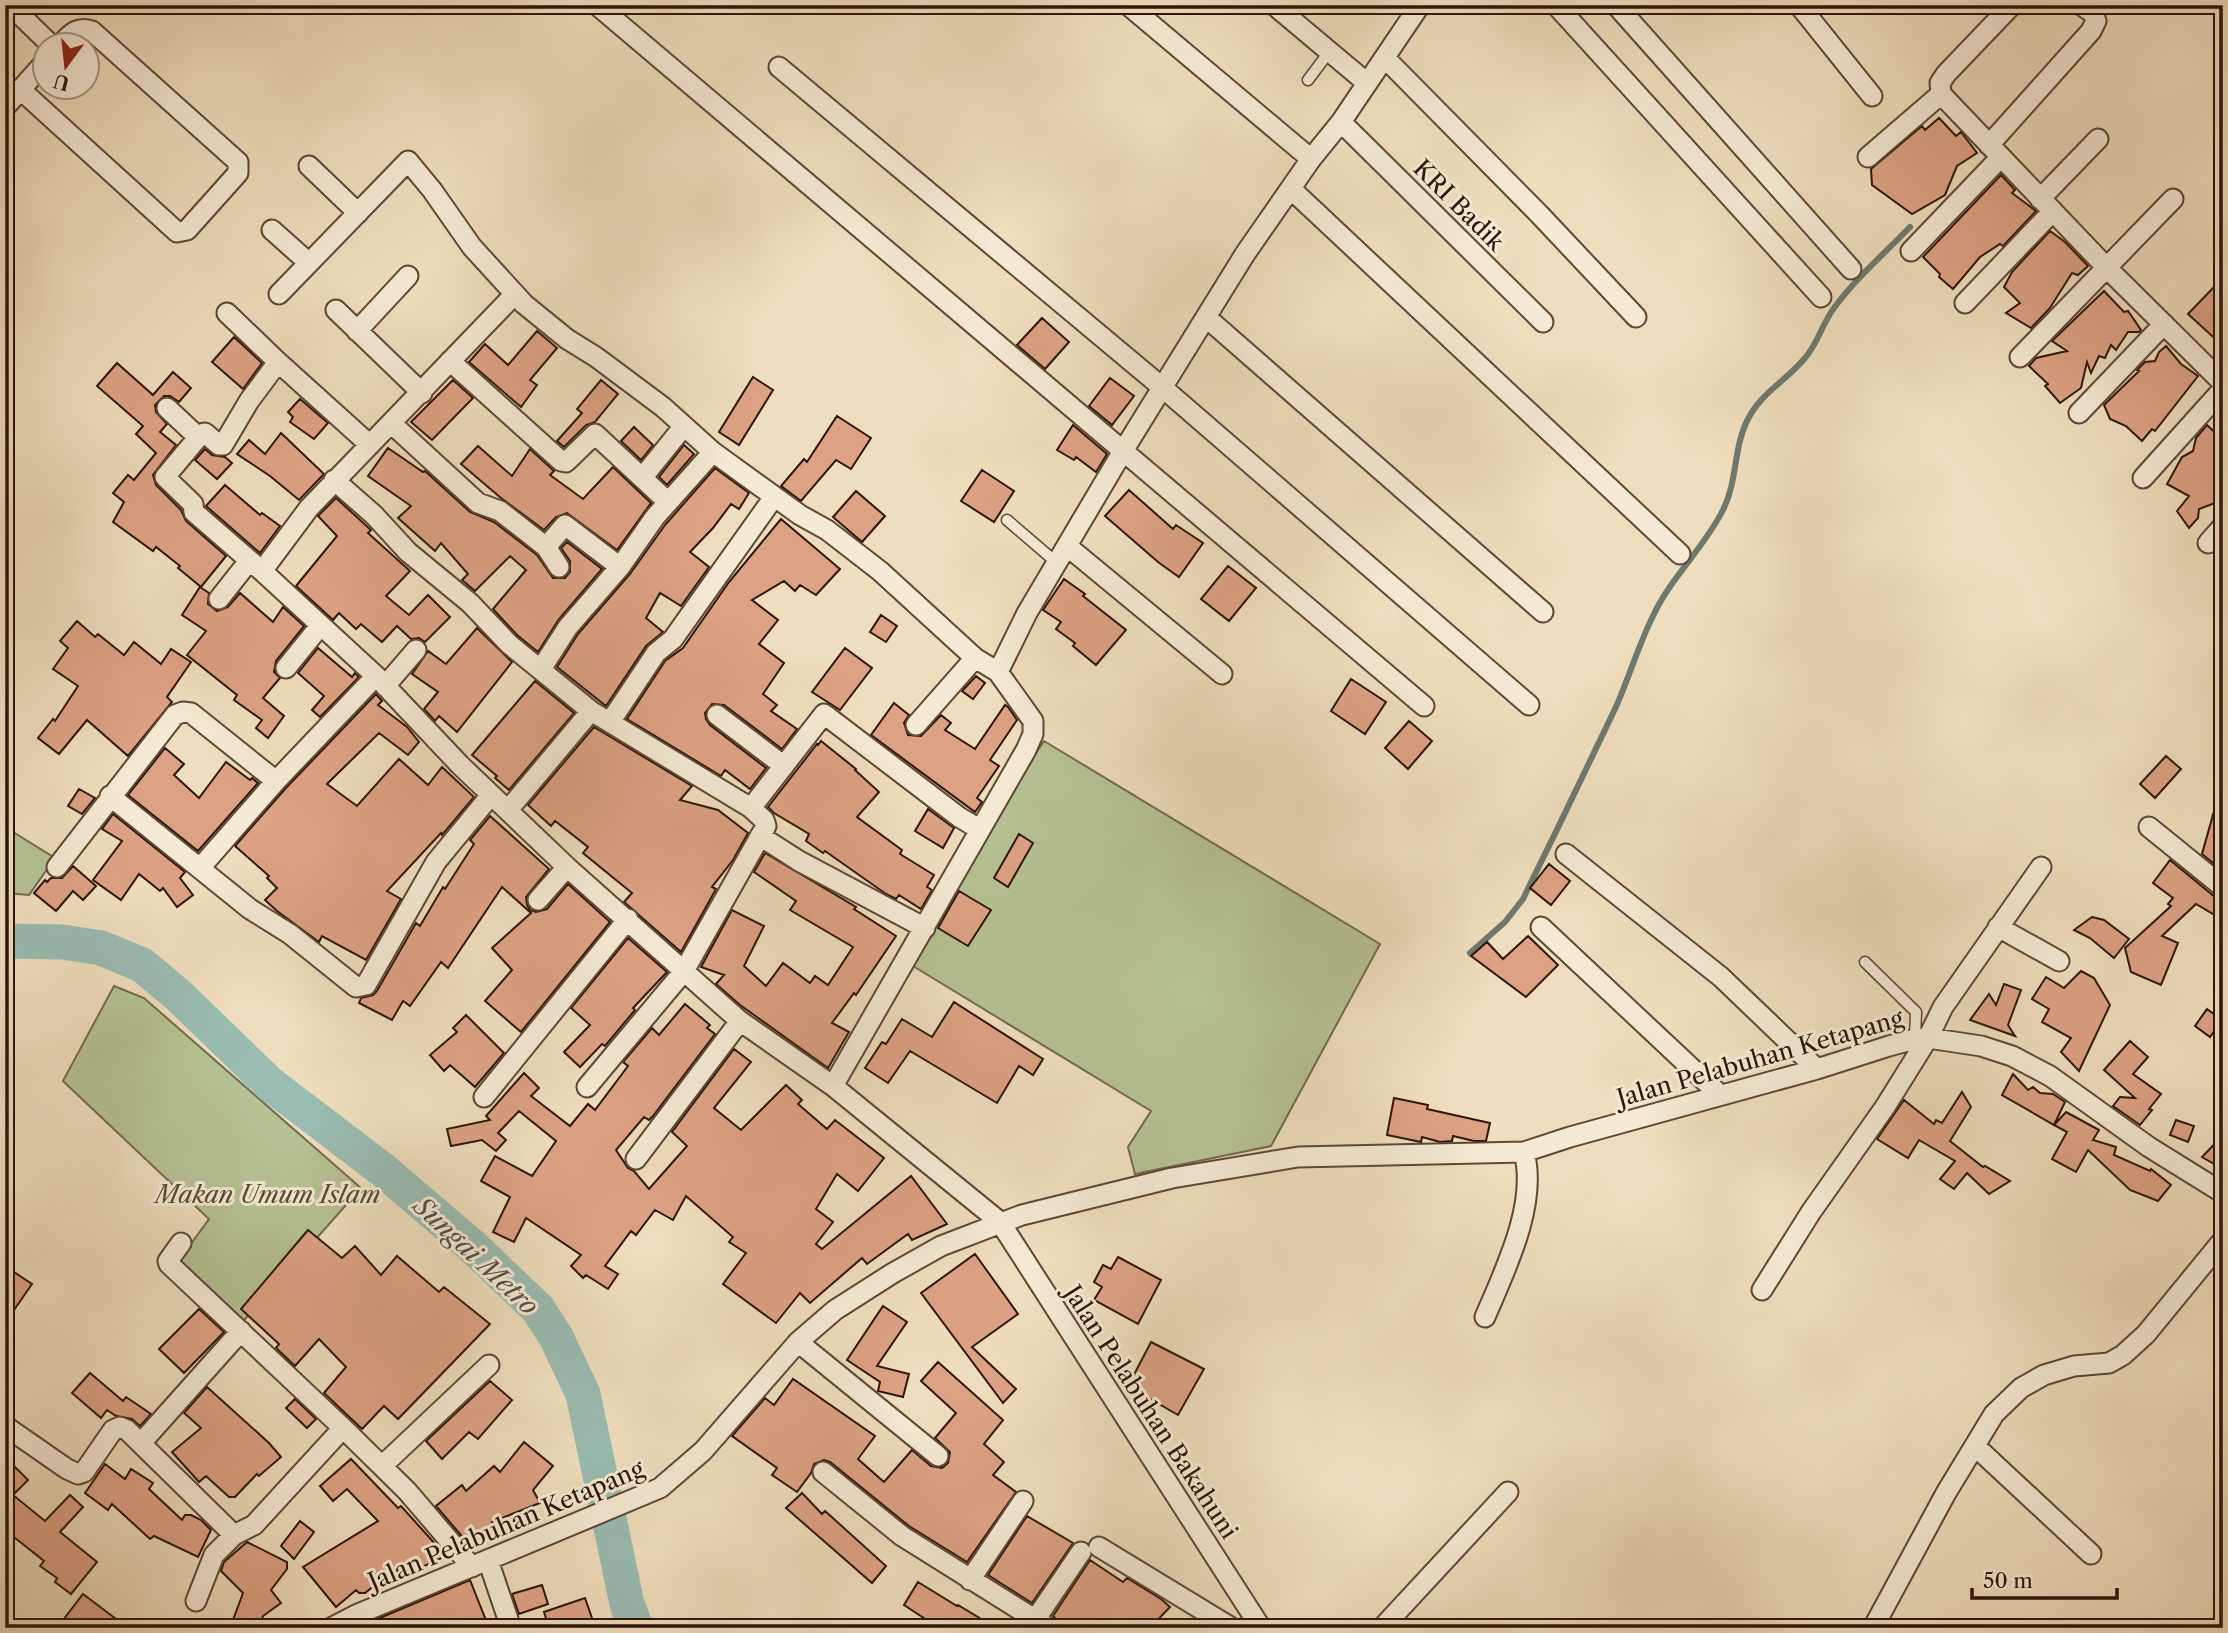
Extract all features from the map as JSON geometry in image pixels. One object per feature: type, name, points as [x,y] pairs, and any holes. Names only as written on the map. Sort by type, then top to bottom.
[{"type":"street","points":[[9,5],[37,32]]},
{"type":"street","points":[[597,5],[1424,706]]},
{"type":"street","points":[[1128,5],[1311,159]]},
{"type":"street","points":[[1274,5],[1367,83]]},
{"type":"street","points":[[998,672],[1016,634],[1062,554],[1245,254],[1420,5]]},
{"type":"street","points":[[1556,5],[1821,297]]},
{"type":"street","points":[[1616,5],[1851,269]]},
{"type":"street","points":[[1799,5],[1872,96]]},
{"type":"street","points":[[2012,5],[1946,74],[1940,83],[1941,94],[2107,268],[2223,383]]},
{"type":"street","points":[[1910,251],[2091,31],[2096,21],[2093,13],[2081,5]]},
{"type":"street","points":[[73,32],[76,29],[93,32]]},
{"type":"street","points":[[33,102],[177,232],[187,230],[238,173],[238,162],[102,40]]},
{"type":"street","points":[[1385,58],[1636,317]]},
{"type":"street","points":[[779,67],[1163,387],[1529,705]]},
{"type":"street","points":[[5,107],[32,77]]},
{"type":"street","points":[[20,90],[32,101]]},
{"type":"street","points":[[1868,157],[1941,94]]},
{"type":"street","name":"KRI Badik","points":[[1340,122],[1544,322]]},
{"type":"street","points":[[1965,303],[2098,139]]},
{"type":"street","points":[[279,294],[408,161],[472,247],[514,295],[549,325],[627,379],[677,436],[713,452],[774,497],[827,530],[880,571],[975,658],[998,672],[1033,721],[1033,734],[1026,750],[833,1086]]},
{"type":"street","points":[[309,166],[358,213]]},
{"type":"street","points":[[1291,189],[1680,554]]},
{"type":"street","points":[[2020,357],[2173,199]]},
{"type":"street","points":[[272,230],[309,263]]},
{"type":"street","points":[[357,331],[408,276]]},
{"type":"street","points":[[219,598],[256,566],[334,480],[422,393],[514,295]]},
{"type":"street","points":[[336,310],[422,393]]},
{"type":"street","points":[[227,313],[370,444]]},
{"type":"street","points":[[1207,318],[1542,612]]},
{"type":"street","points":[[2079,414],[2164,324]]},
{"type":"street","points":[[450,361],[564,463],[595,434],[668,502]]},
{"type":"street","points":[[167,408],[198,437],[205,433],[219,445],[223,445],[249,401],[278,362]]},
{"type":"street","points":[[2143,478],[2223,389]]},
{"type":"street","points":[[391,423],[478,503],[500,510],[547,547],[559,567]]},
{"type":"street","points":[[642,478],[677,436]]},
{"type":"street","name":"Jalan Pelabuhan Bakahuni","points":[[198,437],[167,472],[166,480],[192,504],[194,512],[380,681],[491,795],[567,867],[740,1021],[833,1086],[1000,1222],[1261,1628]]},
{"type":"street","points":[[541,669],[568,627],[620,567],[668,502],[713,452]]},
{"type":"street","points":[[334,480],[374,515],[408,552],[470,603],[509,644],[591,711],[751,808],[764,820],[766,826],[684,971],[587,1087]]},
{"type":"street","points":[[610,722],[656,653],[673,639],[774,497]]},
{"type":"street","points":[[547,547],[565,525],[620,567]]},
{"type":"street","points":[[2208,543],[2223,526]]},
{"type":"street","points":[[1062,554],[1222,674]]},
{"type":"street","points":[[286,668],[320,626]]},
{"type":"street","points":[[200,868],[276,781],[416,650]]},
{"type":"street","points":[[916,725],[975,658]]},
{"type":"street","points":[[508,810],[591,711]]},
{"type":"street","points":[[57,867],[175,715],[191,713],[276,781]]},
{"type":"street","points":[[751,808],[824,714],[959,817],[979,829]]},
{"type":"street","points":[[717,715],[784,766]]},
{"type":"street","points":[[110,796],[250,909],[290,934],[356,987],[362,988],[436,862],[491,795]]},
{"type":"street","points":[[2149,827],[2223,887]]},
{"type":"street","points":[[760,836],[799,861],[925,928]]},
{"type":"street","points":[[1566,854],[1721,976],[1816,1069]]},
{"type":"street","points":[[538,900],[567,867]]},
{"type":"street","points":[[1762,1290],[1811,1212],[1885,1107],[1922,1039],[1943,1007],[2041,867]]},
{"type":"street","points":[[484,1097],[628,919]]},
{"type":"street","points":[[1541,927],[1719,1094]]},
{"type":"street","points":[[1998,927],[2059,961]]},
{"type":"street","points":[[636,1159],[740,1021]]},
{"type":"street","name":"Jalan Pelabuhan Ketapang","points":[[331,1628],[480,1563],[647,1495],[670,1480],[703,1451],[798,1342],[835,1310],[941,1246],[1000,1222],[1172,1178],[1289,1158],[1524,1152],[1570,1136],[1922,1039],[1981,1046],[2012,1056],[2050,1076],[2149,1147],[2223,1193]]},
{"type":"street","points":[[1485,1317],[1508,1262],[1519,1226],[1526,1196],[1527,1163],[1524,1152]]},
{"type":"street","points":[[1873,1628],[1946,1493],[1994,1414],[2031,1381],[2074,1366],[2109,1363],[2123,1355],[2146,1334],[2223,1240]]},
{"type":"street","points":[[181,1243],[168,1261],[169,1264],[343,1427],[480,1563],[511,1628]]},
{"type":"street","points":[[141,1443],[241,1331]]},
{"type":"street","points":[[798,1342],[938,1456]]},
{"type":"street","points":[[382,1466],[489,1365]]},
{"type":"street","points":[[5,1426],[78,1474],[84,1472],[114,1429],[120,1427],[127,1430],[234,1535]]},
{"type":"street","points":[[197,1601],[214,1555],[234,1535],[254,1525],[343,1427]]},
{"type":"street","points":[[1975,1446],[2091,1554]]},
{"type":"street","points":[[823,1472],[902,1536],[1042,1624],[1090,1549],[1222,1625],[1243,1601]]},
{"type":"street","points":[[1382,1628],[1508,1492]]},
{"type":"street","points":[[970,1580],[1023,1501]]},
{"type":"lane","points":[[1308,80],[1329,52]]},
{"type":"lane","points":[[1007,520],[1062,554]]},
{"type":"lane","points":[[1865,962],[1916,1012],[1922,1039]]},
{"type":"green space","points":[[1044,741],[1380,944],[1271,1146],[1135,1174],[1128,1147],[1151,1111],[913,966],[1001,807]]},
{"type":"green space","points":[[5,827],[55,858],[29,895],[5,893]]},
{"type":"green space","name":"Makan Umum Islam","points":[[114,986],[144,998],[361,1188],[239,1326],[177,1263],[209,1219],[63,1081]]},
{"type":"building","points":[[1939,118],[1956,136],[1961,132],[1977,153],[1957,166],[1945,195],[1912,214],[1872,185],[1871,169],[1922,126],[1925,130]]},
{"type":"building","points":[[2001,175],[2015,190],[2012,193],[2036,211],[2003,246],[2000,244],[1980,257],[1953,289],[1923,257]]},
{"type":"building","points":[[2050,231],[2088,266],[2078,275],[2072,273],[2050,308],[2031,328],[2006,313],[2020,303],[2004,287],[2012,272]]},
{"type":"building","points":[[2214,287],[2223,296],[2223,346],[2188,314]]},
{"type":"building","points":[[2104,291],[2124,312],[2128,311],[2141,330],[2128,332],[2116,350],[2111,345],[2105,358],[2099,356],[2091,373],[2087,362],[2081,388],[2060,403],[2045,386],[2048,384],[2029,366],[2036,358],[2067,351],[2052,341]]},
{"type":"building","points":[[1042,318],[1069,342],[1045,369],[1017,345]]},
{"type":"building","points":[[537,331],[557,348],[530,380],[537,385],[521,407],[469,362],[485,344],[508,365]]},
{"type":"building","points":[[234,337],[262,363],[243,389],[212,362]]},
{"type":"building","points":[[2166,346],[2181,364],[2198,376],[2155,431],[2152,429],[2142,441],[2126,426],[2110,419],[2104,405],[2145,362],[2155,361]]},
{"type":"building","points":[[117,363],[153,395],[173,372],[191,388],[179,402],[170,396],[164,396],[155,405],[156,412],[167,424],[160,432],[176,445],[153,475],[156,485],[181,510],[186,521],[226,556],[201,587],[156,547],[153,551],[113,522],[124,502],[113,493],[128,475],[134,480],[156,453],[136,434],[143,426],[97,386]]},
{"type":"building","points":[[753,377],[773,390],[739,445],[719,432]]},
{"type":"building","points":[[1110,378],[1134,396],[1112,425],[1089,406]]},
{"type":"building","points":[[453,380],[473,398],[432,440],[411,422]]},
{"type":"building","points":[[601,380],[618,394],[595,422],[586,425],[564,447],[557,441],[582,413],[577,409]]},
{"type":"building","points":[[300,399],[328,423],[314,439],[290,422],[293,417],[288,412]]},
{"type":"building","points":[[837,416],[871,438],[851,469],[836,460],[801,501],[781,486],[804,459],[807,462]]},
{"type":"building","points":[[1073,425],[1107,454],[1096,472],[1076,457],[1074,460],[1057,450]]},
{"type":"building","points":[[2207,425],[2223,440],[2223,500],[2199,509],[2198,518],[2189,528],[2177,511],[2189,496],[2167,484],[2182,457],[2193,451],[2196,438]]},
{"type":"building","points":[[634,427],[653,445],[641,460],[621,441]]},
{"type":"building","points":[[281,433],[324,474],[299,500],[237,454],[249,440],[265,454]]},
{"type":"building","points":[[684,445],[694,454],[667,485],[659,477]]},
{"type":"building","points":[[478,446],[512,476],[530,449],[554,471],[550,475],[583,499],[613,467],[651,503],[617,550],[567,513],[556,517],[544,530],[461,464]]},
{"type":"building","points":[[388,448],[425,471],[470,512],[494,522],[537,555],[553,578],[565,578],[570,572],[570,561],[561,548],[567,542],[602,569],[559,619],[538,652],[517,635],[493,609],[526,570],[510,556],[475,591],[462,580],[468,574],[441,543],[435,551],[398,518],[411,506],[368,476]]},
{"type":"building","points":[[205,449],[212,455],[225,457],[232,463],[217,479],[195,460]]},
{"type":"building","points":[[715,468],[749,493],[739,509],[731,504],[690,552],[709,567],[681,606],[660,593],[646,618],[663,632],[646,646],[606,706],[557,667],[578,634],[630,574],[665,525]]},
{"type":"building","points":[[982,470],[1014,491],[994,522],[961,501]]},
{"type":"building","points":[[225,485],[260,515],[262,513],[280,526],[260,553],[206,506]]},
{"type":"building","points":[[1129,490],[1173,529],[1176,525],[1203,543],[1179,577],[1105,516]]},
{"type":"building","points":[[856,491],[885,516],[862,542],[833,517]]},
{"type":"building","points":[[336,498],[371,530],[368,533],[410,571],[386,596],[409,615],[428,595],[450,617],[425,642],[419,638],[411,639],[397,626],[382,642],[361,624],[356,629],[339,613],[333,620],[296,586],[337,536],[318,516]]},
{"type":"building","points":[[781,519],[840,569],[816,595],[800,585],[795,591],[784,581],[752,600],[778,620],[759,644],[784,663],[763,694],[777,705],[771,711],[797,729],[782,749],[724,705],[712,704],[705,713],[710,725],[766,768],[750,789],[725,770],[721,776],[627,719],[665,661],[683,648],[729,582]]},
{"type":"building","points":[[1228,566],[1256,588],[1229,621],[1201,599]]},
{"type":"building","points":[[1064,579],[1126,630],[1096,665],[1073,646],[1075,643],[1056,629],[1061,622],[1043,610]]},
{"type":"building","points":[[200,587],[209,593],[208,604],[217,611],[228,607],[240,593],[273,622],[283,607],[304,626],[276,661],[274,672],[280,678],[263,698],[284,716],[268,738],[256,728],[262,720],[234,700],[237,695],[187,655],[206,631],[182,615]]},
{"type":"building","points":[[881,615],[897,626],[886,642],[870,632]]},
{"type":"building","points":[[77,621],[95,637],[98,634],[124,655],[134,642],[161,664],[171,649],[191,662],[167,697],[172,702],[128,756],[87,720],[59,754],[38,738],[53,719],[55,721],[78,686],[53,669],[68,648],[60,641]]},
{"type":"building","points":[[477,628],[512,662],[457,732],[439,716],[435,721],[424,709],[438,692],[412,674],[428,651],[446,664]]},
{"type":"building","points":[[318,648],[352,677],[355,673],[359,677],[320,717],[312,710],[324,696],[298,673]]},
{"type":"building","points":[[845,648],[872,668],[840,710],[812,692]]},
{"type":"building","points":[[976,676],[985,683],[973,699],[962,691]]},
{"type":"building","points":[[1351,679],[1386,702],[1365,734],[1331,711]]},
{"type":"building","points":[[535,681],[574,713],[509,790],[472,755]]},
{"type":"building","points":[[376,694],[382,701],[378,705],[407,727],[419,742],[408,755],[379,733],[327,784],[357,806],[399,759],[428,785],[442,767],[474,797],[442,835],[441,833],[387,891],[401,899],[366,960],[322,936],[319,942],[277,911],[265,900],[277,888],[267,878],[269,876],[235,846],[285,789]]},
{"type":"building","points":[[894,703],[909,715],[904,723],[908,735],[921,736],[941,715],[951,723],[945,730],[975,749],[1005,705],[1008,707],[1017,720],[990,760],[999,766],[977,798],[982,802],[975,812],[871,735]]},
{"type":"building","points":[[1409,721],[1432,741],[1408,769],[1385,748]]},
{"type":"building","points":[[594,727],[692,786],[680,800],[718,810],[748,833],[733,860],[712,887],[716,889],[681,952],[624,902],[632,893],[583,853],[588,847],[555,821],[551,826],[528,805]]},
{"type":"building","points":[[821,741],[879,792],[857,817],[902,850],[900,854],[934,875],[927,887],[932,890],[921,909],[899,895],[896,899],[886,894],[825,851],[823,853],[806,841],[809,834],[768,807]]},
{"type":"building","points":[[165,748],[184,764],[174,775],[199,798],[226,762],[258,783],[198,851],[128,795]]},
{"type":"building","points":[[2166,756],[2181,769],[2155,798],[2140,784]]},
{"type":"building","points":[[79,789],[95,798],[82,814],[68,806]]},
{"type":"building","points":[[2218,797],[2223,797],[2223,853],[2213,863],[2202,854]]},
{"type":"building","points":[[928,809],[954,828],[943,848],[915,831]]},
{"type":"building","points":[[113,814],[185,872],[180,878],[193,895],[177,907],[163,888],[160,891],[139,874],[121,900],[93,880],[122,841],[102,829]]},
{"type":"building","points":[[490,816],[549,869],[526,897],[530,910],[536,912],[547,909],[568,884],[610,922],[521,1032],[485,1001],[512,970],[492,948],[531,913],[502,887],[448,968],[441,962],[410,1006],[403,1001],[392,1020],[359,1003],[361,998],[377,991],[416,923],[420,926],[443,887],[445,889],[474,844],[470,840]]},
{"type":"building","points":[[1019,834],[1033,843],[1008,887],[994,878]]},
{"type":"building","points":[[765,853],[856,907],[854,909],[896,936],[856,995],[854,993],[832,1023],[849,1032],[828,1068],[740,1005],[716,984],[724,975],[701,967],[732,910],[764,926],[744,966],[766,986],[783,963],[810,983],[815,976],[828,985],[853,947],[790,910],[796,901],[754,872]]},
{"type":"building","points":[[2170,860],[2215,897],[2223,899],[2223,920],[2196,904],[2162,936],[2178,943],[2161,985],[2131,972],[2125,948],[2171,906],[2168,904],[2173,898],[2153,883]]},
{"type":"building","points":[[1549,864],[1570,881],[1551,905],[1530,888]]},
{"type":"building","points":[[73,866],[96,886],[83,900],[73,891],[56,911],[34,893],[45,880],[47,882],[51,878],[62,878]]},
{"type":"building","points":[[959,891],[991,910],[968,946],[938,928]]},
{"type":"building","points":[[2092,917],[2104,920],[2129,939],[2114,958],[2090,938],[2074,930]]},
{"type":"building","points":[[1528,936],[1558,965],[1526,997],[1471,956],[1487,942],[1503,959]]},
{"type":"building","points":[[628,938],[667,972],[633,1008],[635,1010],[605,1046],[602,1044],[580,1067],[564,1052],[590,1025],[571,1008]]},
{"type":"building","points":[[2081,971],[2094,978],[2110,1005],[2079,1071],[2061,1052],[2071,1038],[2042,1022],[2049,1009],[2032,999],[2046,977],[2064,988]]},
{"type":"building","points":[[2004,984],[2021,990],[2008,1025],[2015,1036],[1970,1020],[1989,994],[1996,1005]]},
{"type":"building","points":[[954,1002],[1043,1059],[1033,1075],[1019,1066],[997,1103],[910,1051],[888,1083],[865,1068],[882,1042],[886,1044],[902,1019],[932,1037]]},
{"type":"building","points":[[685,1004],[710,1025],[707,1028],[715,1034],[653,1116],[649,1120],[644,1117],[616,1150],[628,1168],[634,1171],[649,1189],[687,1146],[672,1132],[734,1049],[751,1062],[714,1108],[741,1130],[786,1085],[802,1100],[798,1104],[827,1129],[835,1120],[884,1158],[858,1191],[837,1174],[816,1209],[833,1222],[816,1244],[822,1249],[911,1176],[947,1224],[912,1240],[908,1234],[867,1264],[862,1258],[810,1303],[800,1293],[776,1323],[723,1284],[746,1253],[729,1242],[733,1237],[686,1196],[673,1220],[655,1210],[636,1235],[631,1231],[605,1266],[618,1274],[608,1289],[586,1275],[583,1278],[571,1266],[581,1255],[526,1218],[514,1242],[493,1232],[510,1197],[481,1181],[495,1156],[532,1176],[556,1141],[519,1111],[498,1133],[506,1140],[496,1151],[482,1140],[451,1146],[447,1129],[490,1120],[486,1116],[524,1073],[539,1088],[531,1096],[570,1126],[588,1104],[595,1110],[628,1066],[623,1062],[652,1028],[659,1035]]},
{"type":"building","points":[[2207,1009],[2222,1020],[2210,1037],[2195,1026]]},
{"type":"building","points":[[466,1015],[504,1053],[475,1087],[450,1065],[444,1071],[430,1055],[457,1032],[453,1028]]},
{"type":"building","points":[[2130,1041],[2148,1057],[2133,1074],[2161,1094],[2140,1125],[2113,1106],[2120,1097],[2135,1098],[2104,1070]]},
{"type":"building","points":[[2013,1074],[2028,1090],[2033,1087],[2040,1093],[2053,1094],[2065,1102],[2054,1125],[2002,1095]]},
{"type":"building","points":[[1962,1092],[1971,1107],[1950,1141],[1983,1167],[2010,1181],[1989,1194],[1967,1173],[1954,1189],[1940,1179],[1955,1161],[1919,1140],[1908,1158],[1877,1139],[1904,1100],[1934,1124],[1936,1120],[1942,1123]]},
{"type":"building","points":[[1394,1098],[1428,1105],[1427,1109],[1490,1123],[1486,1141],[1453,1136],[1452,1141],[1440,1142],[1422,1137],[1421,1142],[1387,1135]]},
{"type":"building","points":[[2066,1112],[2099,1130],[2093,1140],[2116,1147],[2114,1155],[2150,1171],[2151,1169],[2171,1185],[2158,1201],[2130,1190],[2088,1150],[2076,1172],[2052,1159],[2067,1132],[2054,1125]]},
{"type":"building","points":[[2176,1120],[2194,1126],[2188,1142],[2170,1135]]},
{"type":"building","points":[[2223,1135],[2223,1169],[2202,1157]]},
{"type":"building","points":[[308,1230],[342,1258],[355,1246],[381,1275],[397,1256],[439,1292],[444,1287],[490,1324],[398,1419],[384,1406],[362,1429],[324,1393],[346,1367],[319,1339],[295,1366],[276,1348],[279,1344],[241,1309]]},
{"type":"building","points":[[975,1254],[1018,1314],[972,1347],[1016,1389],[1003,1403],[921,1293]]},
{"type":"building","points":[[1118,1257],[1161,1280],[1138,1324],[1094,1300],[1102,1287],[1094,1282],[1103,1265],[1111,1269]]},
{"type":"building","points":[[5,1266],[32,1284],[5,1323]]},
{"type":"building","points":[[883,1306],[907,1322],[877,1366],[909,1374],[903,1397],[878,1391],[880,1382],[847,1360]]},
{"type":"building","points":[[199,1309],[224,1332],[184,1373],[159,1349]]},
{"type":"building","points":[[1151,1342],[1204,1369],[1178,1415],[1128,1386]]},
{"type":"building","points":[[938,1362],[1003,1420],[984,1444],[1004,1462],[993,1475],[1016,1492],[967,1562],[909,1526],[830,1462],[824,1460],[814,1464],[811,1473],[797,1492],[772,1475],[777,1468],[732,1436],[765,1398],[774,1405],[793,1379],[875,1436],[858,1459],[884,1482],[912,1450],[931,1466],[942,1468],[948,1463],[950,1452],[935,1438],[956,1413],[921,1381]]},
{"type":"building","points":[[90,1373],[123,1401],[126,1397],[151,1414],[140,1426],[132,1419],[116,1416],[107,1410],[101,1418],[72,1393]]},
{"type":"building","points":[[490,1381],[512,1400],[478,1439],[469,1432],[442,1459],[426,1441]]},
{"type":"building","points":[[207,1387],[281,1457],[259,1476],[257,1474],[235,1497],[229,1497],[206,1476],[199,1482],[172,1452],[201,1428],[184,1413]]},
{"type":"building","points":[[295,1399],[316,1419],[307,1428],[286,1408]]},
{"type":"building","points":[[524,1442],[553,1466],[533,1490],[540,1503],[492,1522],[496,1528],[472,1548],[436,1506],[462,1485],[466,1491],[494,1466],[500,1472]]},
{"type":"building","points":[[5,1457],[28,1480],[13,1495],[45,1521],[70,1495],[83,1507],[60,1532],[97,1562],[71,1594],[55,1582],[57,1578],[40,1566],[44,1561],[5,1530]]},
{"type":"building","points":[[351,1459],[398,1508],[401,1506],[446,1556],[388,1583],[384,1578],[365,1593],[356,1590],[336,1607],[303,1567],[378,1521],[347,1489],[333,1501],[320,1486]]},
{"type":"building","points":[[105,1464],[125,1479],[131,1469],[153,1483],[149,1489],[182,1520],[185,1515],[191,1515],[211,1530],[198,1557],[154,1536],[150,1539],[112,1504],[108,1510],[85,1493]]},
{"type":"building","points":[[802,1493],[822,1514],[825,1511],[886,1566],[872,1583],[786,1508]]},
{"type":"building","points":[[1027,1516],[1073,1543],[1032,1603],[988,1575]]},
{"type":"building","points":[[300,1521],[314,1532],[294,1559],[281,1546]]},
{"type":"building","points":[[247,1542],[287,1562],[287,1569],[271,1590],[281,1603],[263,1616],[259,1628],[230,1628],[243,1593],[221,1571],[224,1562]]},
{"type":"building","points":[[1090,1560],[1123,1582],[1127,1578],[1170,1607],[1150,1628],[1061,1627],[1053,1616]]},
{"type":"building","points":[[470,1580],[489,1628],[358,1628],[363,1625]]},
{"type":"building","points":[[918,1582],[996,1628],[939,1628],[904,1605]]},
{"type":"building","points":[[542,1585],[548,1604],[519,1614],[512,1594]]},
{"type":"building","points":[[83,1594],[128,1628],[57,1628]]},
{"type":"building","points":[[585,1598],[593,1621],[575,1628],[549,1628],[544,1612]]},
{"type":"waterway","points":[[1470,953],[1505,922],[1523,899],[1615,709],[1660,602],[1723,510],[1728,499],[1743,430],[1753,410],[1805,358],[1842,297],[1910,227]]},
{"type":"waterway","name":"Sungai Metro","points":[[5,941],[63,942],[101,948],[142,965],[178,995],[270,1084],[383,1170],[472,1246],[538,1309],[556,1337],[583,1394],[627,1604],[636,1628]]}]
